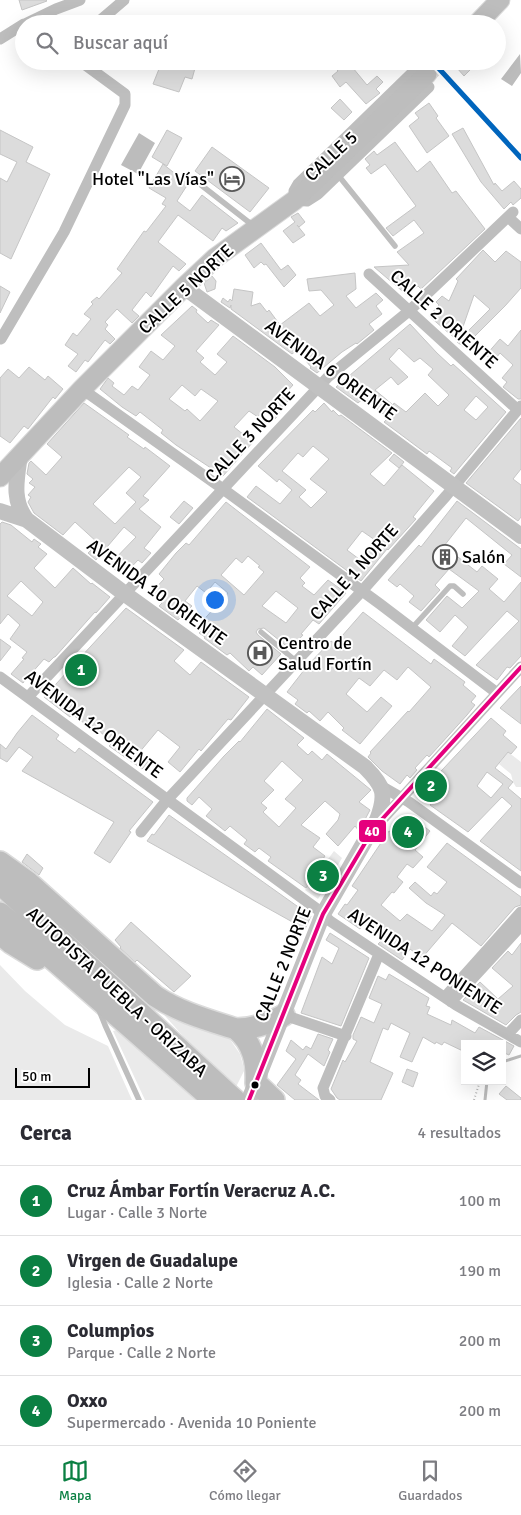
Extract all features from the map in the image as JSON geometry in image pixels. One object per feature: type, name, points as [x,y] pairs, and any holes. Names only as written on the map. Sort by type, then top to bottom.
[{"type":"highway","points":[[0,862],[28,882],[155,996],[165,1003],[236,1029],[243,1035],[254,1057],[256,1066],[236,1096],[274,1100]]},
{"type":"highway","name":"AUTOPISTA PUEBLA - ORIZABA","points":[[0,884],[236,1096]]},
{"type":"highway","name":"AUTOPISTA PUEBLA - ORIZABA","points":[[0,913],[95,996],[236,1096]]},
{"type":"highway","points":[[0,934],[19,948],[71,975]]},
{"type":"highway","points":[[236,1029],[256,1027],[284,1015]]},
{"type":"main road","points":[[486,15],[500,0]]},
{"type":"main road","name":"CALLE 5 NORTE","points":[[0,477],[82,389],[184,286],[215,258],[295,200],[423,78]]},
{"type":"street","points":[[43,15],[80,0]]},
{"type":"street","points":[[106,15],[124,0]]},
{"type":"street","points":[[0,39],[15,30]]},
{"type":"street","points":[[1,339],[64,232],[125,105],[125,94],[92,70]]},
{"type":"street","name":"CALLE 5","points":[[295,200],[307,201],[318,194],[338,175],[423,78]]},
{"type":"street","name":"CALLE 3 NORTE","points":[[28,697],[328,377],[410,311],[510,215],[521,229]]},
{"type":"street","name":"CALLE 2 ORIENTE","points":[[369,274],[519,408]]},
{"type":"street","name":"AVENIDA 6 ORIENTE","points":[[184,286],[521,536]]},
{"type":"street","points":[[82,389],[362,591],[497,694]]},
{"type":"street","name":"CALLE 1 NORTE","points":[[141,832],[167,800],[362,591],[519,408]]},
{"type":"street","points":[[20,455],[16,495],[21,512],[27,520]]},
{"type":"street","points":[[0,511],[27,520]]},
{"type":"street","name":"AVENIDA 10 ORIENTE","points":[[27,520],[264,696],[365,767],[381,786]]},
{"type":"street","name":"CALLE 2 NORTE","points":[[236,1096],[284,1015],[323,914],[374,828],[521,668]]},
{"type":"street","name":"AVENIDA 12 ORIENTE","points":[[0,677],[167,800]]},
{"type":"street","points":[[381,786],[402,798],[521,884]]},
{"type":"street","points":[[374,828],[384,796],[381,786]]},
{"type":"street","name":"AVENIDA 12 PONIENTE","points":[[167,800],[330,921],[448,1000],[521,1042]]},
{"type":"street","points":[[448,1000],[521,912]]},
{"type":"street","points":[[448,1000],[521,926]]},
{"type":"street","points":[[330,1100],[324,1096],[323,1088],[380,954]]},
{"type":"street","points":[[284,1015],[346,1036]]},
{"type":"street","points":[[508,1034],[521,1020]]},
{"type":"lane","points":[[338,175],[395,246]]},
{"type":"lane","points":[[201,185],[256,228]]},
{"type":"lane","points":[[412,628],[450,586],[454,586],[464,594]]},
{"type":"lane","points":[[261,632],[296,661]]},
{"type":"lane","points":[[95,996],[105,1025],[139,1100]]},
{"type":"path","points":[[474,1100],[479,1085]]},
{"type":"shaded area","points":[[520,54],[521,73],[512,86],[501,79]]},
{"type":"shaded area","points":[[139,133],[155,143],[138,174],[121,165]]},
{"type":"shaded area","points":[[508,752],[521,762],[521,787],[516,787],[511,774],[499,764]]},
{"type":"shaded area","points":[[334,851],[342,858],[318,899],[305,890]]},
{"type":"shaded area","points":[[0,965],[25,991],[65,1025],[108,1046],[132,1100],[0,1100]]},
{"type":"shaded area","points":[[157,1007],[229,1038],[240,1054],[244,1071],[235,1089],[200,1055]]},
{"type":"shaded area","points":[[117,1030],[195,1100],[145,1100],[113,1031]]},
{"type":"building","points":[[19,0],[46,0],[47,1],[22,10]]},
{"type":"building","points":[[159,70],[194,70],[192,79],[185,77],[179,92],[153,84]]},
{"type":"building","points":[[355,70],[367,85],[377,76],[383,82],[376,89],[380,93],[366,104],[346,82],[340,87],[332,76],[338,71]]},
{"type":"building","points":[[459,70],[470,70],[464,76]]},
{"type":"building","points":[[340,99],[352,112],[344,120],[331,108]]},
{"type":"building","points":[[429,103],[438,116],[436,118],[449,136],[427,153],[409,126],[419,118],[415,113]]},
{"type":"building","points":[[463,128],[494,185],[495,183],[502,191],[514,181],[521,189],[521,198],[513,205],[511,202],[504,209],[481,182],[452,134]]},
{"type":"building","points":[[0,130],[33,147],[26,162],[50,174],[11,259],[0,253],[0,178],[7,182],[17,162],[0,154]]},
{"type":"building","points":[[167,130],[182,138],[167,166],[152,157]]},
{"type":"building","points":[[395,142],[417,172],[430,161],[452,193],[456,191],[485,229],[421,289],[418,286],[408,296],[374,267],[409,265],[397,252],[424,233],[414,220],[393,236],[386,228],[416,206],[385,164],[371,174],[366,168],[370,165],[365,159],[374,151],[377,155]]},
{"type":"building","name":"Hotel \"Las Vías\"","points":[[212,147],[269,188],[250,212],[195,171]]},
{"type":"building","points":[[163,164],[188,184],[177,201],[190,211],[202,195],[238,223],[226,231],[222,228],[213,241],[178,215],[158,242],[186,264],[179,271],[173,266],[151,297],[146,292],[132,310],[139,316],[132,323],[117,309],[105,322],[108,325],[105,329],[115,339],[110,344],[105,340],[88,362],[85,360],[76,372],[68,366],[78,354],[65,345],[73,333],[77,336],[91,319],[84,314],[93,304],[91,302],[97,297],[99,299],[122,273],[117,269],[144,231],[146,232],[166,206],[162,204],[166,198],[149,188]]},
{"type":"building","points":[[298,213],[305,222],[299,227],[297,225],[305,235],[293,243],[283,231],[295,222],[291,217]]},
{"type":"building","points":[[261,243],[281,270],[288,265],[296,275],[284,287],[266,264],[264,265],[261,262],[254,268],[245,255]]},
{"type":"building","points":[[483,250],[495,262],[506,251],[521,262],[521,288],[464,347],[429,316],[439,305],[436,302],[442,296],[449,301],[458,281],[456,279]],"holes":[[[474,295],[490,309],[458,341]]]},
{"type":"building","points":[[355,273],[356,289],[346,296],[356,308],[376,293],[383,300],[376,306],[382,314],[369,324],[374,330],[357,344],[342,352],[317,373],[310,368],[297,350],[292,354],[231,309],[231,305],[230,308],[221,302],[223,298],[228,302],[230,299],[232,301],[234,289],[253,292],[251,306],[260,303],[267,312],[269,310],[280,325],[309,303],[320,316],[334,305],[321,290],[309,291],[307,279]]},
{"type":"building","points":[[212,276],[216,281],[215,289],[207,292],[204,283]]},
{"type":"building","points":[[0,286],[10,292],[0,313]]},
{"type":"building","points":[[192,306],[208,323],[211,320],[219,325],[196,351],[204,358],[200,362],[215,375],[227,362],[217,354],[233,336],[275,367],[293,385],[283,396],[288,401],[278,411],[280,413],[275,419],[263,410],[258,417],[249,411],[234,427],[253,442],[223,476],[176,445],[161,433],[163,430],[140,412],[136,416],[100,389],[108,378],[114,383],[112,386],[124,395],[132,386],[138,390],[150,375],[139,367],[151,351],[163,360],[175,346],[161,335]],"holes":[[[182,385],[195,396],[201,389],[218,401],[200,421],[187,409],[185,411],[169,399]]]},
{"type":"building","points":[[410,324],[451,366],[453,364],[506,412],[454,474],[450,471],[452,468],[429,451],[427,454],[384,422],[388,418],[364,398],[358,403],[336,387]],"holes":[[[399,348],[414,362],[420,358],[433,369],[428,375],[449,395],[438,406],[425,393],[406,412],[394,403],[393,405],[375,390],[391,377],[398,385],[408,377],[389,359]],[[476,396],[488,407],[476,420],[464,410]]]},
{"type":"building","points":[[521,330],[521,399],[518,399],[503,387],[507,382],[502,378],[513,365],[500,353],[493,362],[486,355],[500,339],[508,346]]},
{"type":"building","points":[[29,367],[45,380],[48,376],[63,389],[55,399],[53,397],[28,429],[24,426],[10,443],[0,436],[0,378],[8,369],[19,378]]},
{"type":"building","points":[[84,403],[129,435],[127,437],[144,449],[145,447],[170,466],[143,496],[149,500],[139,509],[161,527],[144,548],[151,553],[142,563],[138,560],[123,576],[109,565],[136,537],[124,527],[96,560],[88,553],[98,543],[75,522],[63,535],[34,513],[28,502],[31,497],[28,495],[35,487],[29,483],[33,479],[27,474],[29,463],[31,461],[46,475],[62,457],[47,444]],"holes":[[[129,467],[141,477],[126,493],[136,502],[115,524],[93,504]]]},
{"type":"building","points":[[324,403],[332,412],[333,410],[339,416],[341,415],[392,453],[370,474],[384,486],[402,465],[434,491],[413,517],[416,519],[387,549],[361,581],[247,497],[256,486],[280,504],[292,490],[279,479],[277,482],[258,466],[313,410],[315,412]],"holes":[[[313,446],[329,459],[310,479],[327,492],[311,508],[299,497],[306,490],[282,471],[298,453],[303,457]],[[362,531],[375,540],[359,559],[347,550]]]},
{"type":"building","points":[[521,418],[521,469],[513,479],[521,485],[521,517],[518,521],[466,483]]},
{"type":"building","points":[[394,454],[404,462],[399,468],[389,460]]},
{"type":"building","points":[[184,501],[193,508],[179,524],[170,517]]},
{"type":"building","points":[[457,501],[521,549],[521,577],[504,564],[512,555],[466,518],[444,546],[477,572],[482,566],[498,579],[489,589],[504,602],[521,582],[521,656],[510,668],[507,667],[497,680],[476,665],[519,621],[507,611],[465,656],[452,646],[468,627],[455,615],[440,632],[426,620],[447,596],[462,608],[479,591],[449,569],[435,585],[440,590],[421,611],[409,602],[414,596],[400,584],[397,587],[388,580],[419,545],[421,547]]},
{"type":"building","points":[[226,502],[310,567],[300,578],[305,583],[302,586],[314,595],[328,580],[346,593],[319,624],[313,620],[290,649],[264,628],[258,629],[256,632],[258,635],[281,654],[262,675],[253,667],[249,671],[230,653],[227,655],[199,633],[203,629],[198,626],[228,593],[215,582],[206,593],[197,586],[185,601],[192,606],[178,620],[159,606],[162,603],[151,593],[164,579],[159,574],[186,543],[189,545]],"holes":[[[248,556],[264,572],[244,595],[221,575],[236,558],[242,563]],[[276,591],[298,608],[286,623],[262,606]]]},
{"type":"building","points":[[2,522],[11,525],[32,542],[34,539],[41,544],[38,547],[47,554],[34,568],[55,588],[73,568],[110,597],[55,657],[49,662],[44,659],[23,683],[11,674],[24,659],[22,658],[27,652],[10,639],[20,625],[8,614],[0,624],[0,524]],"holes":[[[21,581],[43,602],[32,616],[7,596]]]},
{"type":"building","points":[[126,608],[184,650],[174,661],[190,675],[201,662],[249,697],[231,720],[228,719],[180,772],[168,762],[180,747],[158,730],[138,754],[149,761],[142,769],[109,746],[113,742],[86,721],[84,723],[72,714],[70,717],[44,697]]},
{"type":"building","points":[[363,612],[431,664],[434,659],[461,679],[465,682],[463,685],[476,696],[471,702],[475,705],[467,715],[429,757],[427,755],[415,768],[417,770],[410,778],[407,775],[400,784],[382,771],[368,757],[370,752],[431,687],[408,667],[397,680],[384,670],[370,686],[359,678],[346,694],[367,712],[381,697],[392,706],[360,744],[342,730],[344,728],[328,712],[320,721],[309,711],[307,713],[295,704],[298,700],[287,692],[308,665],[331,641],[335,644]]},
{"type":"building","points":[[0,639],[11,647],[0,661]]},
{"type":"building","points":[[521,686],[521,724],[500,708]]},
{"type":"building","points":[[267,709],[304,738],[297,745],[308,755],[312,751],[322,760],[327,754],[371,790],[359,802],[370,810],[359,831],[355,826],[338,846],[326,834],[338,820],[340,814],[325,801],[301,825],[320,838],[313,847],[325,856],[321,862],[323,864],[306,888],[268,861],[271,857],[259,848],[255,852],[244,844],[247,840],[230,826],[225,831],[206,816],[212,809],[199,797],[192,805],[187,801],[187,798],[224,756],[240,742]],"holes":[[[282,761],[303,780],[285,799],[296,808],[279,827],[263,812],[267,808],[261,803],[274,790],[264,781]]]},
{"type":"building","points":[[32,715],[59,735],[56,739],[75,753],[79,748],[153,802],[129,831],[131,832],[110,863],[94,853],[114,822],[22,771],[33,757],[19,747],[7,762],[0,758],[0,744],[6,749]]},
{"type":"building","points":[[491,718],[506,731],[503,735],[517,747],[511,754],[508,752],[495,768],[513,782],[508,788],[521,799],[521,871],[480,841],[512,806],[502,797],[468,832],[430,805],[439,795],[427,786]],"holes":[[[487,772],[503,784],[491,798],[477,786]]]},
{"type":"building","points":[[169,815],[311,916],[305,929],[147,841]]},
{"type":"building","points":[[409,822],[418,829],[422,825],[430,831],[415,850],[423,857],[413,868],[407,864],[397,877],[403,882],[381,905],[400,921],[407,914],[432,931],[445,915],[426,903],[409,888],[415,882],[431,896],[434,892],[437,894],[447,882],[427,867],[447,843],[521,897],[521,905],[515,907],[481,946],[452,923],[422,958],[410,949],[402,960],[378,944],[383,939],[364,924],[360,929],[338,914],[358,890],[352,886],[389,831],[397,836]]},
{"type":"building","points":[[27,854],[43,868],[39,875],[22,862]]},
{"type":"building","points":[[131,922],[191,976],[174,992],[137,960],[135,962],[120,948],[115,940]]},
{"type":"building","points":[[330,933],[369,958],[341,1026],[301,1013],[322,957],[332,964],[339,948],[326,940]]},
{"type":"building","points":[[521,943],[521,1012],[506,1025],[463,1000],[480,982],[498,999],[513,986],[492,968],[508,951],[512,955]]},
{"type":"building","points":[[389,974],[429,998],[426,1006],[430,1007],[427,1014],[451,1025],[452,1020],[475,1033],[479,1027],[503,1040],[461,1040],[461,1050],[444,1042],[442,1045],[436,1042],[435,1044],[423,1037],[412,1062],[400,1057],[410,1033],[391,1023],[388,1030],[383,1028],[370,1062],[393,1073],[381,1100],[340,1100],[331,1089],[343,1060],[345,1062],[357,1041],[353,1039],[353,1035],[361,1017],[374,1023],[382,1004],[369,998],[378,976],[386,980]]},
{"type":"building","points":[[318,1034],[333,1039],[324,1066],[308,1054],[295,1075],[301,1080],[298,1084],[319,1100],[295,1100],[277,1085],[296,1059],[286,1051],[291,1040],[303,1050],[306,1046],[311,1049]]},
{"type":"building","points":[[506,1042],[514,1046],[509,1055],[506,1054]]},
{"type":"building","points":[[407,1069],[418,1073],[413,1087],[402,1082]]},
{"type":"building","points":[[506,1086],[521,1100],[507,1100],[499,1094]]},
{"type":"waterway","points":[[506,1061],[521,1056]]},
{"type":"waterway","points":[[485,1100],[487,1085]]},
{"type":"tunnel","points":[[427,74],[431,70]]},
{"type":"transit line","points":[[440,70],[521,158]]},
{"type":"transit line","name":"40","points":[[249,1100],[323,914],[374,828],[521,667]]},
{"type":"place","name":"Hotel \"Las Vías\"","points":[[232,179]]},
{"type":"place","name":"Salón","points":[[445,557]]},
{"type":"place","name":"Centro de Salud Fortín","points":[[260,653]]},
{"type":"place","name":"Cruz Ámbar Fortín Veracruz A.C.","points":[[81,670]]},
{"type":"place","name":"Virgen de Guadalupe","points":[[431,786]]},
{"type":"place","name":"Oxxo","points":[[408,832]]},
{"type":"place","name":"Columpios","points":[[323,876]]}]
